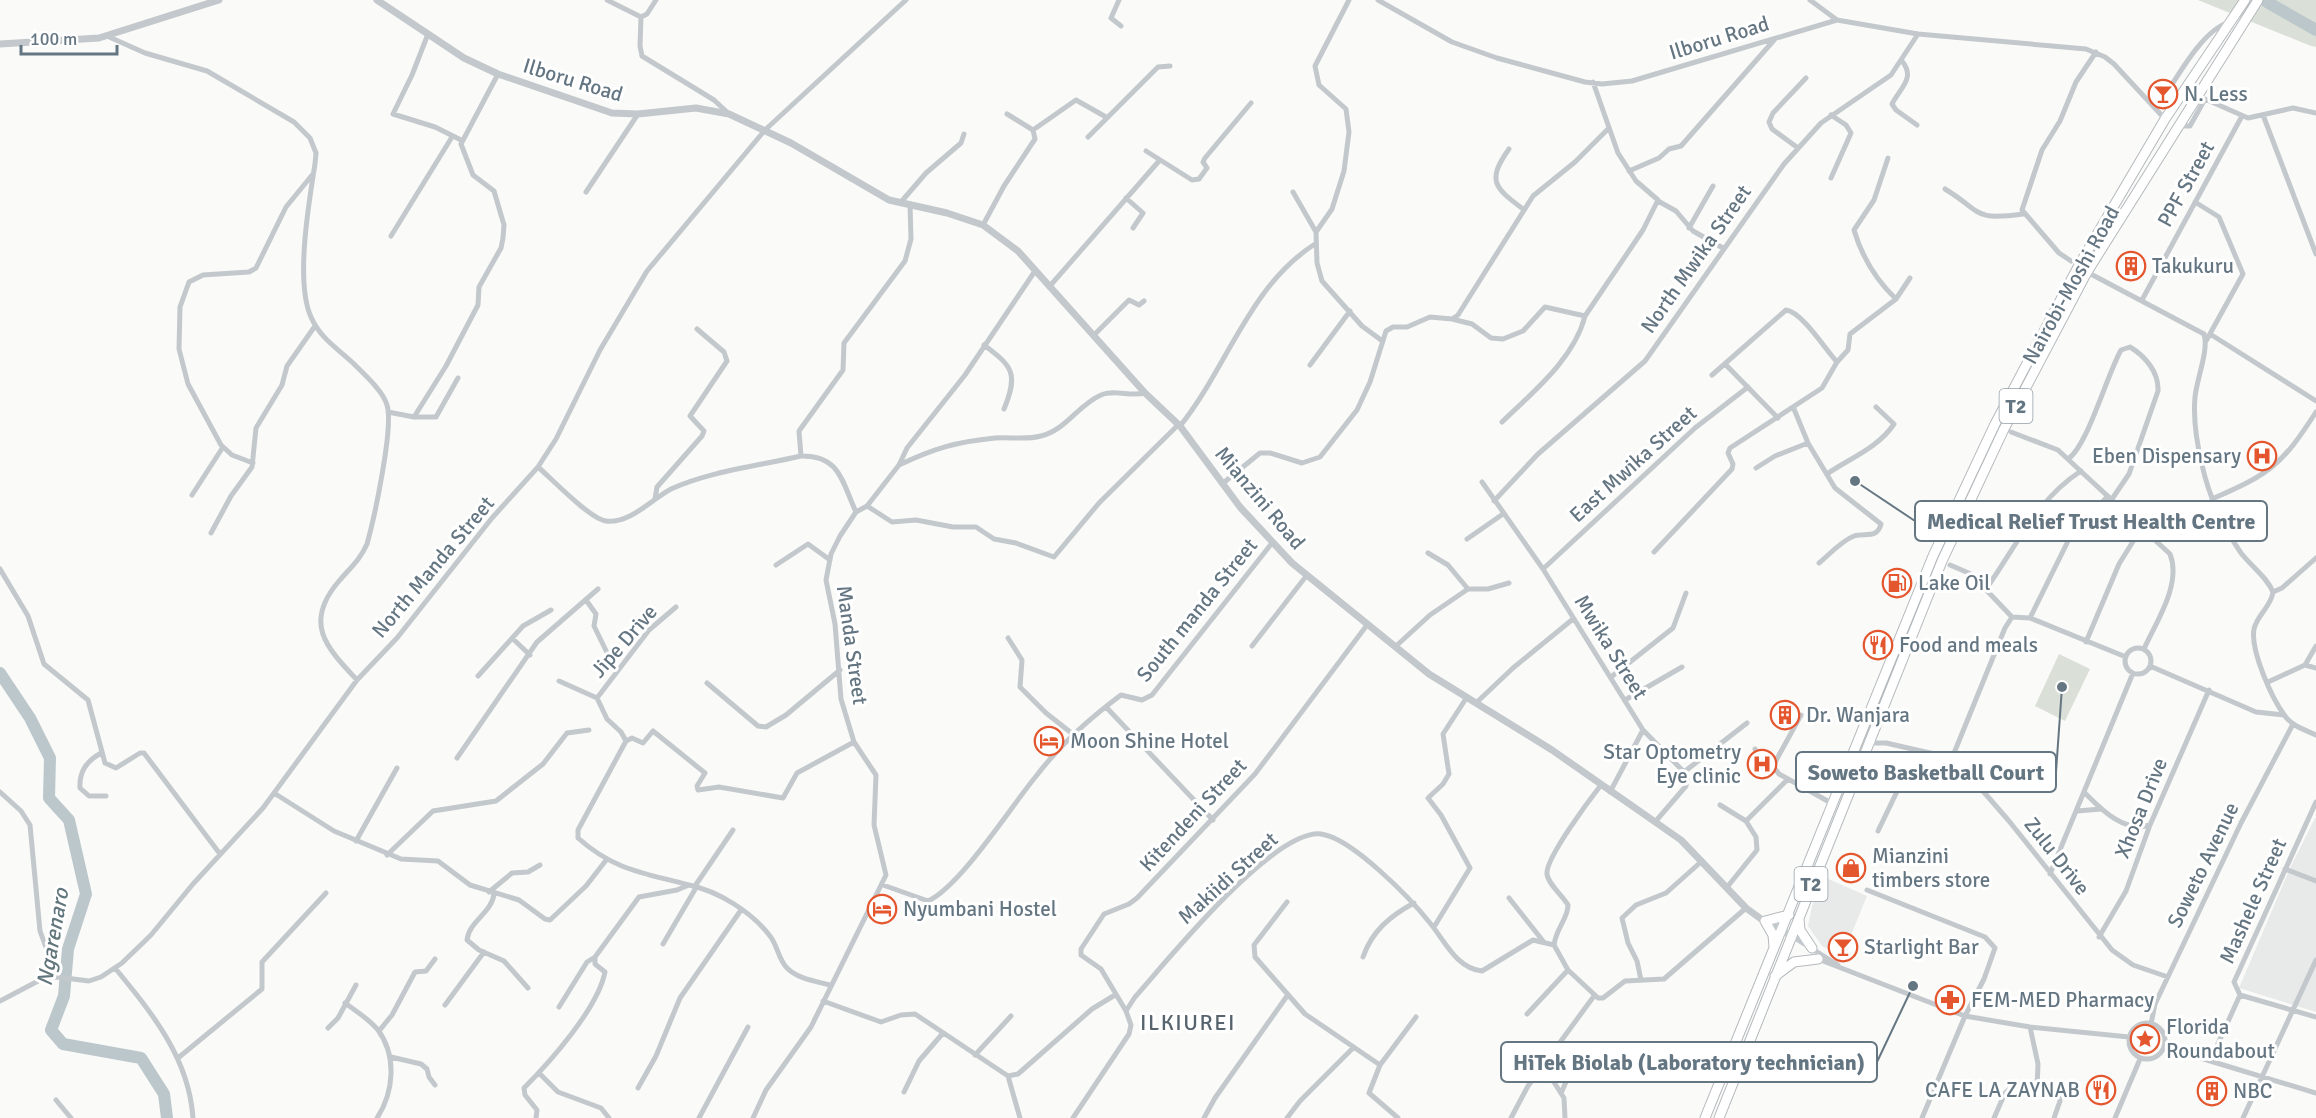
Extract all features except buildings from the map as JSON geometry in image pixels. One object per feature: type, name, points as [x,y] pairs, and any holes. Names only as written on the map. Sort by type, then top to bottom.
[{"type":"highway","name":"Nairobi-Moshi Road","points":[[1719,1118],[1774,977],[1789,915],[1833,804],[1933,556],[1995,424],[2079,265],[2165,119],[2245,0]]},
{"type":"highway","name":"Nairobi-Moshi Road","points":[[1705,1118],[1774,950],[1799,913],[1942,561],[2004,429],[2087,272],[2176,126],[2258,0]]},
{"type":"highway","points":[[1799,913],[1800,930],[1812,948]]},
{"type":"highway","points":[[1774,950],[1773,935],[1765,921],[1789,915]]},
{"type":"highway","points":[[1774,977],[1794,962],[1823,958]]},
{"type":"street","points":[[0,44],[57,43],[107,36],[219,0]]},
{"type":"street","name":"Ilboru Road","points":[[377,0],[464,58],[498,74],[612,113],[638,114],[696,108],[729,114],[765,130]]},
{"type":"street","points":[[607,0],[641,17]]},
{"type":"street","points":[[641,17],[647,14],[656,0]]},
{"type":"street","points":[[765,130],[906,0]]},
{"type":"street","points":[[1119,0],[1111,18],[1121,26]]},
{"type":"street","points":[[1348,0],[1315,66],[1319,85],[1346,109],[1348,132],[1339,188],[1332,209],[1316,232],[1315,244],[1322,281],[1362,326],[1381,340]]},
{"type":"street","name":"Ilboru Road","points":[[1378,0],[1452,42],[1484,55],[1593,82],[1632,81],[1837,20],[1918,34],[2069,47],[2096,52],[2114,64],[2165,119]]},
{"type":"street","points":[[1810,0],[1837,20]]},
{"type":"street","points":[[641,17],[642,56],[714,100],[729,114]]},
{"type":"street","points":[[2156,109],[2201,42],[2222,24],[2231,21]]},
{"type":"street","points":[[428,34],[393,114],[435,127],[461,140]]},
{"type":"street","name":"North Mwika Street","points":[[1494,501],[1538,454],[1645,361],[1723,248],[1812,131],[1831,115],[1881,83],[1902,61],[1918,34]]},
{"type":"street","points":[[107,36],[137,51],[207,71],[294,122],[306,131],[314,145],[314,172],[304,277],[306,300],[315,326],[382,395],[388,412],[388,430],[367,544],[358,561],[333,588],[321,615],[324,640],[330,651],[357,680]]},
{"type":"street","points":[[1629,171],[1659,158],[1669,149],[1681,146],[1775,39]]},
{"type":"street","points":[[2022,214],[2042,150],[2060,121],[2076,82],[2096,52]]},
{"type":"street","points":[[1902,61],[1909,70],[1908,77],[1892,104],[1917,125]]},
{"type":"street","points":[[1088,137],[1106,117],[1147,81],[1158,67],[1170,66]]},
{"type":"street","points":[[414,417],[446,366],[478,305],[479,287],[501,248],[504,225],[494,191],[473,175],[461,140],[498,74]]},
{"type":"street","points":[[1798,148],[1772,129],[1769,122],[1773,113],[1806,78]]},
{"type":"street","points":[[1593,82],[1618,153],[1629,171],[1658,201],[1676,211],[1689,228],[1723,248]]},
{"type":"street","points":[[2176,126],[2186,128],[2190,126],[2205,99],[2242,116],[2255,118],[2293,108],[2316,113]]},
{"type":"street","points":[[1033,130],[1076,100],[1106,117]]},
{"type":"street","points":[[1146,151],[1192,180],[1198,179],[1207,168],[1203,162],[1205,158],[1251,103]]},
{"type":"street","points":[[586,192],[638,114]]},
{"type":"street","points":[[983,225],[1004,186],[1035,139],[1033,130],[1007,114]]},
{"type":"street","points":[[1831,115],[1846,125],[1851,133],[1831,178]]},
{"type":"street","points":[[2263,115],[2316,254]]},
{"type":"street","name":"PPF Street","points":[[2142,300],[2242,116]]},
{"type":"street","points":[[1452,319],[1458,315],[1523,209],[1539,189],[1575,162],[1609,129]]},
{"type":"street","name":"Mianzini Road","points":[[765,130],[872,192],[983,225],[1018,250],[1145,393],[1179,425],[1222,484],[1272,543],[1307,575],[1429,674],[1552,750],[1681,840],[1728,886],[1746,908],[1785,935]]},
{"type":"street","name":"North Manda Street","points":[[57,977],[89,981],[114,968],[151,935],[274,793],[357,680],[397,638],[478,536],[538,467],[556,439],[600,350],[636,288],[765,130]]},
{"type":"street","points":[[901,202],[926,173],[961,143],[964,134]]},
{"type":"street","points":[[391,236],[452,137]]},
{"type":"street","points":[[1509,149],[1497,168],[1496,183],[1500,191],[1523,209]]},
{"type":"street","points":[[1888,158],[1874,200],[1854,230],[1866,263],[1880,284],[1896,299]]},
{"type":"street","points":[[1049,286],[1159,161]]},
{"type":"street","points":[[253,463],[232,455],[222,447],[184,373],[179,349],[180,307],[184,291],[189,282],[196,277],[249,272],[256,268],[286,207],[314,172]]},
{"type":"street","points":[[1689,228],[1713,186]]},
{"type":"street","points":[[1945,189],[1963,200],[1980,215],[1996,217],[2022,214]]},
{"type":"street","points":[[1293,192],[1316,232]]},
{"type":"street","points":[[1126,198],[1143,213],[1133,228]]},
{"type":"street","points":[[1502,422],[1565,356],[1579,333],[1585,316],[1642,230],[1658,201]]},
{"type":"street","points":[[2195,202],[2219,217],[2243,274],[2206,341],[2197,378],[2194,417],[2202,465],[2212,499],[2241,553],[2273,592]]},
{"type":"street","points":[[801,456],[799,431],[843,370],[844,343],[905,261],[911,239],[910,204]]},
{"type":"street","points":[[2022,214],[2059,253],[2071,261]]},
{"type":"street","points":[[867,506],[892,522],[916,520],[953,527],[976,527],[994,539],[1016,543],[1054,557],[1099,502],[1179,425],[1266,290],[1286,266],[1315,244]]},
{"type":"street","name":"Manda Street","points":[[883,885],[885,869],[874,825],[876,775],[854,742],[841,699],[840,670],[826,580],[830,560],[840,536],[856,512],[867,506],[899,465],[907,448],[965,375],[1035,271]]},
{"type":"street","points":[[2087,272],[2197,328],[2204,334],[2206,341]]},
{"type":"street","points":[[1654,552],[1732,469],[1733,464],[1728,453],[1730,448],[1794,409],[1822,388],[1837,362],[1848,350],[1853,331],[1896,299],[1910,278]]},
{"type":"street","points":[[1095,334],[1129,300],[1139,305],[1144,301]]},
{"type":"street","points":[[1222,484],[1260,453],[1270,453],[1302,463],[1320,457],[1357,410],[1370,382],[1381,340],[1386,331],[1393,327],[1407,327],[1430,317],[1452,319],[1472,324],[1491,338],[1503,339],[1523,331],[1545,307],[1585,316]]},
{"type":"street","points":[[1712,375],[1786,310],[1795,313],[1803,321],[1837,362]]},
{"type":"street","points":[[1311,365],[1350,311]]},
{"type":"street","points":[[212,533],[231,496],[253,463],[256,428],[282,385],[286,366],[315,326]]},
{"type":"street","points":[[655,499],[657,487],[702,436],[704,431],[690,416],[727,361],[724,352],[697,329]]},
{"type":"street","points":[[2210,334],[2316,400]]},
{"type":"street","points":[[984,345],[1007,362],[1011,373],[1011,391],[1004,409]]},
{"type":"street","points":[[2030,618],[2072,535],[2110,497],[2128,474],[2158,391],[2156,377],[2141,354],[2130,347],[2121,350],[2099,397],[2083,441],[2068,459]]},
{"type":"street","points":[[1725,364],[1778,418]]},
{"type":"street","points":[[388,412],[414,417],[439,415],[458,378]]},
{"type":"street","name":"East Mwika Street","points":[[1543,569],[1695,428],[1748,387]]},
{"type":"street","points":[[899,465],[938,447],[955,443],[1042,436],[1068,422],[1081,407],[1101,395],[1110,392],[1136,395],[1145,393]]},
{"type":"street","points":[[1827,474],[1869,448],[1890,431],[1894,424],[1893,421],[1876,407]]},
{"type":"street","points":[[1794,409],[1808,443],[1844,497],[1881,524],[1879,530],[1868,537],[1852,537],[1819,563]]},
{"type":"street","points":[[2212,499],[2260,476],[2279,464],[2316,412]]},
{"type":"street","points":[[2012,432],[2051,446],[2068,459],[2170,554],[2174,564],[2171,585],[2144,649]]},
{"type":"street","points":[[1756,468],[1775,456],[1808,443]]},
{"type":"street","points":[[192,495],[222,447]]},
{"type":"street","points":[[538,467],[588,511],[606,522],[641,510],[673,489],[705,478],[801,456],[817,456],[833,465],[856,512]]},
{"type":"street","points":[[1986,589],[2011,555],[2038,509],[2059,487],[2081,471]]},
{"type":"street","name":"Mwika Street","points":[[1482,482],[1543,569],[1643,730],[1684,772]]},
{"type":"street","points":[[2038,509],[2072,535]]},
{"type":"street","points":[[1467,539],[1503,514]]},
{"type":"street","points":[[2086,642],[2119,564],[2142,527]]},
{"type":"street","name":"South manda Street","points":[[883,885],[922,900],[932,899],[962,870],[1038,773],[1074,735],[1123,694],[1142,699],[1152,695],[1272,543]]},
{"type":"street","points":[[776,565],[807,544],[830,560]]},
{"type":"street","points":[[1428,553],[1448,565],[1468,589]]},
{"type":"street","points":[[2273,592],[2282,588],[2316,558]]},
{"type":"street","points":[[1950,565],[1971,574],[2012,618],[2030,618],[2126,657]]},
{"type":"street","points":[[0,569],[28,615],[44,664],[88,700],[105,763],[114,768],[144,753],[220,854]]},
{"type":"street","points":[[1252,646],[1307,575]]},
{"type":"street","points":[[1395,647],[1430,615],[1468,589],[1488,590],[1509,583]]},
{"type":"street","points":[[457,758],[507,682],[530,655],[537,642],[598,590]]},
{"type":"street","points":[[2273,592],[2270,603],[2257,622],[2254,645],[2284,716],[2293,724],[2316,735]]},
{"type":"street","points":[[1611,677],[1673,628],[1686,593]]},
{"type":"street","points":[[586,600],[596,614],[594,626],[616,671]]},
{"type":"street","name":"Jipe Drive","points":[[597,698],[649,630],[676,607]]},
{"type":"street","points":[[478,676],[523,626],[552,610]]},
{"type":"street","points":[[1869,742],[1952,758],[2005,628],[2012,618]]},
{"type":"street","points":[[1476,703],[1573,619]]},
{"type":"street","name":"Kitendeni Street","points":[[1126,1011],[1101,969],[1081,956],[1081,949],[1104,914],[1129,904],[1137,898],[1181,850],[1213,820],[1266,760],[1367,625]]},
{"type":"street","points":[[512,638],[530,655]]},
{"type":"street","points":[[1008,638],[1022,660],[1020,687],[1074,735]]},
{"type":"street","points":[[2268,682],[2305,665],[2316,646]]},
{"type":"street","points":[[2133,649],[2144,649],[2151,658],[2150,666],[2145,673],[2133,674],[2126,667],[2126,657],[2133,649]]},
{"type":"street","points":[[2305,665],[2316,668]]},
{"type":"street","points":[[2150,666],[2256,712],[2284,716]]},
{"type":"street","points":[[1625,700],[1682,667]]},
{"type":"street","points":[[706,683],[758,726],[766,727],[786,715],[840,670]]},
{"type":"street","points":[[2050,874],[2133,674]]},
{"type":"street","points":[[559,681],[597,698],[607,719],[621,732],[626,741]]},
{"type":"street","name":"Xhosa Drive","points":[[2099,937],[2126,891],[2150,825],[2209,690]]},
{"type":"street","points":[[1434,927],[1470,868],[1441,815],[1428,798],[1443,784],[1449,774],[1443,734],[1467,697]]},
{"type":"street","points":[[1106,707],[1213,820]]},
{"type":"street","points":[[1773,766],[1801,715]]},
{"type":"street","points":[[1655,822],[1686,786],[1687,778],[1684,772],[1747,723]]},
{"type":"street","name":"Soweto Avenue","points":[[2151,1024],[2155,1004],[2241,823],[2293,724]]},
{"type":"street","points":[[387,855],[433,811],[492,803],[543,764],[567,733],[589,730]]},
{"type":"street","points":[[1610,792],[1643,730]]},
{"type":"street","points":[[830,985],[803,978],[786,968],[771,937],[741,910],[713,892],[639,874],[607,859],[584,844],[577,832],[626,741],[632,738],[643,743],[653,731],[705,772],[697,786],[698,790],[719,788],[734,792],[785,797],[797,773],[854,742]]},
{"type":"street","points":[[1755,749],[1762,760],[1788,779],[1833,804]]},
{"type":"street","points":[[1878,831],[1917,750]]},
{"type":"street","points":[[101,753],[84,766],[80,788],[89,796],[105,796]]},
{"type":"street","name":"Zulu Drive","points":[[1952,758],[2001,812],[2099,937],[2121,957],[2168,977]]},
{"type":"street","points":[[356,841],[397,768]]},
{"type":"street","points":[[1746,821],[1788,779]]},
{"type":"street","points":[[1554,945],[1557,929],[1568,912],[1568,905],[1548,878],[1547,871],[1562,841],[1600,785]]},
{"type":"street","points":[[0,792],[21,811],[30,825],[40,931],[57,977],[33,982],[0,1001]]},
{"type":"street","points":[[274,793],[331,830],[387,855],[401,859],[438,861],[465,881],[519,900],[542,918],[550,920],[586,886],[607,859]]},
{"type":"street","points":[[2085,793],[2101,808],[2130,827],[2139,828],[2150,825]]},
{"type":"street","name":"Mashele Street","points":[[2316,802],[2234,982],[2240,995],[2316,1017]]},
{"type":"street","points":[[1720,805],[1746,821],[1756,837],[1757,850],[1728,886]]},
{"type":"street","points":[[2077,811],[2101,808]]},
{"type":"street","points":[[663,944],[694,886],[733,830]]},
{"type":"street","name":"Makiidi Street","points":[[1126,1011],[1201,921],[1288,843],[1313,835],[1324,835],[1358,854],[1391,880],[1434,927],[1456,958],[1476,970],[1482,971],[1533,940],[1543,940]]},
{"type":"street","points":[[1641,980],[1637,961],[1625,936],[1622,918],[1636,905],[1666,892],[1703,860]]},
{"type":"street","points":[[491,892],[512,873],[530,872],[540,865]]},
{"type":"street","points":[[2285,869],[2316,881]]},
{"type":"street","points":[[753,1118],[766,1090],[804,1038],[883,885]]},
{"type":"street","points":[[559,1007],[587,963],[595,957],[639,897],[694,886]]},
{"type":"street","points":[[1867,890],[1985,937],[1993,944],[1994,954],[1922,1118]]},
{"type":"street","points":[[491,892],[492,902],[467,937],[484,952],[504,961],[528,988]]},
{"type":"street","points":[[178,1058],[262,989],[264,981],[262,962],[326,893]]},
{"type":"street","points":[[1509,898],[1543,940],[1554,945],[1568,970],[1594,996],[1603,998],[1625,981],[1658,981],[1674,973],[1746,908]]},
{"type":"street","points":[[1287,902],[1254,945],[1255,957],[1305,1014],[1380,1065]]},
{"type":"street","points":[[1363,957],[1377,931],[1389,919],[1414,903]]},
{"type":"street","points":[[638,1088],[656,1056],[680,998],[741,910]]},
{"type":"street","points":[[1785,935],[1812,948],[1823,958],[1842,968]]},
{"type":"street","points":[[1785,935],[1842,968],[1965,1016],[2030,1027],[2129,1037]]},
{"type":"street","points":[[445,1005],[484,952]]},
{"type":"street","points":[[537,1118],[537,1110],[524,1090],[569,1036],[601,984],[604,972],[595,964],[595,957]]},
{"type":"street","points":[[379,1031],[392,1015],[415,972],[426,971],[435,959]]},
{"type":"street","points":[[2243,1118],[2264,1077],[2316,960]]},
{"type":"street","points":[[114,968],[154,1018],[178,1058],[190,1092],[194,1118]]},
{"type":"street","points":[[1527,1014],[1568,970]]},
{"type":"street","points":[[328,1028],[356,985]]},
{"type":"street","points":[[1008,1076],[1018,1074],[1092,1009],[1115,995]]},
{"type":"street","points":[[2211,1059],[2240,995]]},
{"type":"street","points":[[1204,1118],[1287,996]]},
{"type":"street","points":[[1511,1118],[1528,1086],[1594,996]]},
{"type":"street","points":[[823,1001],[881,1022],[901,1014],[915,1014],[1008,1076],[1020,1118]]},
{"type":"street","points":[[345,1004],[379,1031],[391,1057],[387,1098],[377,1118]]},
{"type":"street","points":[[1073,1118],[1129,1034],[1131,1025],[1126,1011]]},
{"type":"street","points":[[975,1055],[1011,1017]]},
{"type":"street","points":[[1398,1118],[1369,1093],[1380,1065],[1416,1017]]},
{"type":"street","points":[[2129,1037],[2138,1026],[2151,1024],[2163,1033],[2164,1047],[2157,1056],[2140,1059]]},
{"type":"street","points":[[699,1118],[748,1027]]},
{"type":"street","points":[[2030,1027],[2038,1064],[2037,1088]]},
{"type":"street","points":[[904,1092],[919,1061],[943,1033]]},
{"type":"street","points":[[2129,1037],[2132,1052],[2140,1059]]},
{"type":"street","points":[[1557,1044],[1588,1074]]},
{"type":"street","points":[[2164,1047],[2211,1059],[2316,1093]]},
{"type":"street","points":[[1287,1118],[1353,1048]]},
{"type":"street","points":[[391,1057],[421,1064],[427,1069],[435,1085]]},
{"type":"street","points":[[2115,1118],[2140,1059]]},
{"type":"street","points":[[1562,1091],[1575,1061]]},
{"type":"street","points":[[1543,1065],[1562,1091],[1566,1103],[1565,1118]]},
{"type":"street","points":[[539,1073],[558,1092],[602,1108],[609,1118]]},
{"type":"street","points":[[1994,1118],[2009,1088],[2014,1085],[2058,1092],[2060,1101],[2054,1118]]},
{"type":"street","points":[[56,1100],[71,1118]]},
{"type":"shaded area","points":[[2198,0],[2316,0],[2316,47],[2311,46]]},
{"type":"shaded area","points":[[2059,654],[2090,669],[2065,721],[2035,706]]},
{"type":"shaded area","points":[[2315,818],[2316,1012],[2239,988],[2290,868]]},
{"type":"shaded area","points":[[1824,877],[1867,896],[1842,957],[1822,946],[1808,926],[1812,906]]},
{"type":"waterway","points":[[2267,2],[2316,30]]},
{"type":"waterway","name":"Ngarenaro","points":[[0,673],[30,718],[50,758],[49,798],[69,820],[86,894],[68,949],[64,996],[51,1030],[63,1044],[141,1058],[164,1094],[167,1118]]},
{"type":"place","name":"N. Less","points":[[2163,94]]},
{"type":"place","name":"Takukuru","points":[[2131,266]]},
{"type":"place","name":"Eben Dispensary","points":[[2262,456]]},
{"type":"place","name":"Medical Relief Trust Health Centre","points":[[1855,481]]},
{"type":"place","name":"Lake Oil","points":[[1897,583]]},
{"type":"place","name":"Food and meals","points":[[1878,645]]},
{"type":"place","name":"Soweto Basketball Court","points":[[2062,687]]},
{"type":"place","name":"Dr. Wanjara","points":[[1785,715]]},
{"type":"place","name":"Moon Shine Hotel","points":[[1049,741]]},
{"type":"place","name":"Star Optometry Eye clinic","points":[[1762,764]]},
{"type":"place","name":"Mianzini timbers store","points":[[1851,868]]},
{"type":"place","name":"Nyumbani Hostel","points":[[882,909]]},
{"type":"place","name":"Starlight Bar","points":[[1843,947]]},
{"type":"place","name":"HiTek Biolab (Laboratory technician)","points":[[1913,986]]},
{"type":"place","name":"FEM-MED Pharmacy","points":[[1950,1000]]},
{"type":"place","name":"Florida Roundabout","points":[[2145,1039]]},
{"type":"place","name":"CAFE LA ZAYNAB","points":[[2101,1090]]},
{"type":"place","name":"NBC","points":[[2212,1091]]},
{"type":"district","name":"ILKIUREI","points":[[1188,1022]]}]
